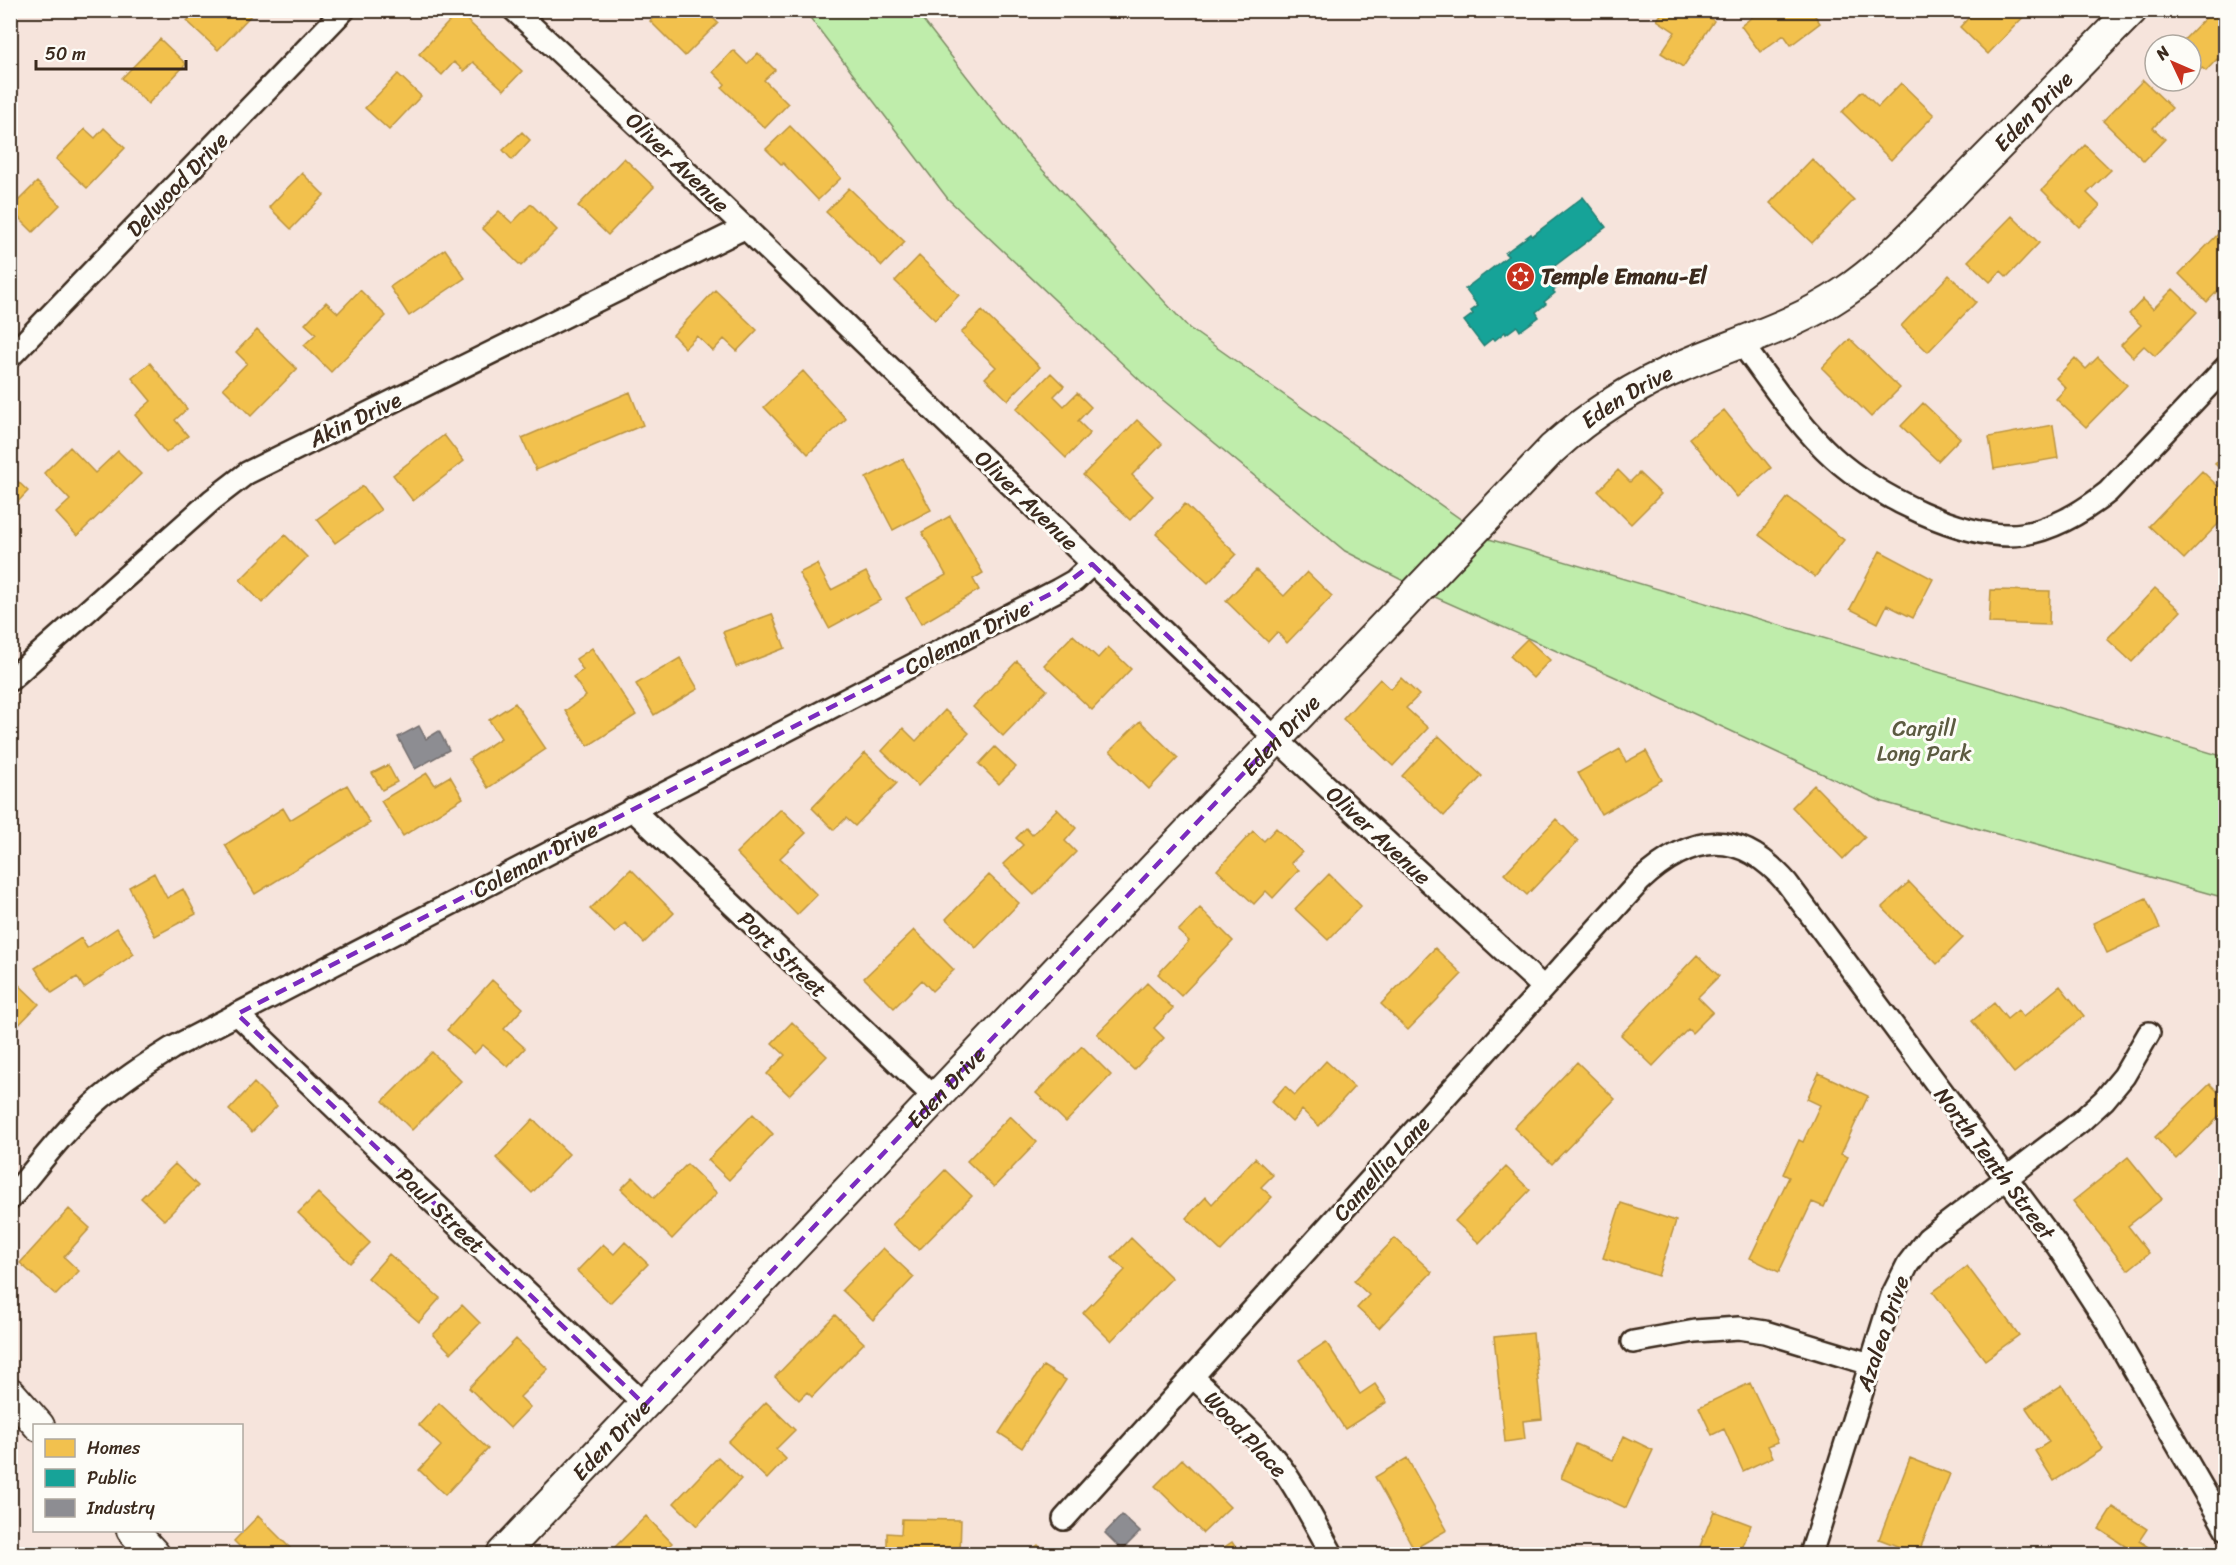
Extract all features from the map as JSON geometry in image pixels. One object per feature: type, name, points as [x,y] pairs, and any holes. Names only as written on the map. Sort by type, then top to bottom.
[{"type":"street","name":"Delwood Drive","points":[[10,357],[344,10]]},
{"type":"street","name":"Oliver Avenue","points":[[514,10],[746,227],[1092,564],[1276,739],[1543,987]]},
{"type":"street","name":"Eden Drive","points":[[502,1554],[1534,466],[1570,433],[1635,388],[1683,365],[1778,328],[1825,305],[1867,276],[1910,236],[2132,10]]},
{"type":"street","name":"Akin Drive","points":[[10,680],[212,500],[248,473],[746,227]]},
{"type":"street","points":[[1741,343],[1807,430],[1848,471],[1898,502],[1991,534],[2024,534],[2076,515],[2093,504],[2108,492],[2226,367]]},
{"type":"street","name":"Coleman Drive","points":[[10,1199],[67,1131],[109,1091],[172,1048],[632,808],[1058,590],[1092,564]]},
{"type":"street","name":"Port Street","points":[[632,808],[935,1098]]},
{"type":"street","name":"Camellia Lane","points":[[1064,1520],[1543,987],[1652,870],[1697,844],[1716,842]]},
{"type":"street","name":"North Tenth Street","points":[[1716,842],[1746,849],[1768,864],[1787,883],[2058,1247],[2108,1324],[2226,1529]]},
{"type":"street","name":"Paul Street","points":[[237,1014],[645,1405]]},
{"type":"street","name":"Azalea Drive","points":[[1811,1554],[1892,1296],[1914,1255],[1928,1238],[2080,1122],[2104,1100],[2124,1076],[2149,1033]]},
{"type":"street","points":[[1633,1342],[1695,1331],[1739,1328],[1765,1332],[1870,1364]]},
{"type":"street","name":"Wood Place","points":[[1193,1377],[1277,1462],[1290,1480],[1332,1554]]},
{"type":"street","points":[[10,1393],[38,1424]]},
{"type":"street","points":[[134,1532],[154,1554]]},
{"type":"highlighted area","points":[[1092,564],[1276,739],[645,1405],[237,1014],[1058,590]]},
{"type":"green space","name":"Cargill Long Park","points":[[805,11],[916,11],[1024,150],[1189,328],[1489,539],[2225,757],[2225,898],[1883,802],[1613,676],[1435,597],[1345,551],[1146,386],[948,199]]},
{"type":"building: Homes","points":[[198,10],[250,10],[253,13],[218,50],[187,21]]},
{"type":"building: Homes","points":[[660,10],[705,10],[718,23],[685,56],[650,21]]},
{"type":"building: Homes","points":[[1664,10],[1698,10],[1714,21],[1683,67],[1661,53],[1675,32],[1657,20]]},
{"type":"building: Homes","points":[[1761,10],[1811,10],[1820,23],[1791,45],[1784,35],[1760,52],[1741,26]]},
{"type":"building: Homes","points":[[1976,10],[2030,10],[1988,54],[1960,27]]},
{"type":"building: Homes","points":[[2212,11],[2226,24],[2226,67],[2217,59],[2206,71],[2203,69],[2203,33],[2191,33]]},
{"type":"building: Homes","points":[[458,12],[522,71],[504,90],[473,62],[464,71],[454,62],[442,75],[419,54]]},
{"type":"building: Homes","points":[[160,39],[186,64],[148,104],[122,78]]},
{"type":"building: Homes","points":[[733,50],[747,64],[758,53],[775,70],[764,80],[788,104],[765,128],[722,88],[725,84],[713,72]]},
{"type":"building: Homes","points":[[398,74],[421,96],[389,130],[365,108]]},
{"type":"building: Homes","points":[[2143,80],[2143,93],[2156,93],[2172,108],[2153,128],[2165,139],[2144,161],[2103,121]]},
{"type":"building: Homes","points":[[1901,83],[1934,115],[1891,160],[1842,112],[1862,91],[1878,107]]},
{"type":"building: Homes","points":[[790,126],[841,178],[818,200],[783,163],[782,165],[766,149]]},
{"type":"building: Homes","points":[[104,128],[125,148],[87,188],[56,159],[85,129],[95,138]]},
{"type":"building: Homes","points":[[522,132],[530,140],[512,160],[503,150]]},
{"type":"building: Homes","points":[[2085,145],[2111,170],[2087,193],[2100,206],[2079,227],[2042,190]]},
{"type":"building: Homes","points":[[624,158],[654,187],[608,235],[578,206]]},
{"type":"building: Homes","points":[[1812,159],[1854,200],[1812,243],[1770,203]]},
{"type":"building: Homes","points":[[302,173],[324,195],[291,229],[269,207]]},
{"type":"building: Homes","points":[[37,182],[60,205],[33,232],[10,209]]},
{"type":"building: Homes","points":[[849,188],[905,242],[882,266],[826,212]]},
{"type":"building: Homes","points":[[531,204],[557,230],[521,266],[482,228],[499,211],[512,223]]},
{"type":"building: Homes","points":[[2012,216],[2039,243],[2007,277],[2001,271],[1990,282],[1968,261]]},
{"type":"building: Homes","points":[[2226,226],[2226,282],[2207,302],[2179,274]]},
{"type":"building: Homes","points":[[445,249],[465,278],[409,316],[390,287]]},
{"type":"building: Homes","points":[[919,256],[959,295],[935,320],[895,281]]},
{"type":"building: Homes","points":[[1949,275],[1976,302],[1928,352],[1901,326]]},
{"type":"building: Homes","points":[[2173,289],[2197,312],[2155,356],[2144,346],[2133,357],[2121,345],[2141,325],[2129,314],[2143,299],[2153,309]]},
{"type":"building: Homes","points":[[360,290],[386,316],[331,372],[304,345],[316,334],[305,324],[326,302],[338,313]]},
{"type":"building: Homes","points":[[715,290],[757,330],[737,351],[724,339],[713,351],[697,336],[685,348],[673,335]]},
{"type":"building: Homes","points":[[982,311],[1040,367],[1008,400],[985,378],[996,367],[961,333]]},
{"type":"building: Homes","points":[[257,330],[297,369],[251,416],[223,388],[247,363],[236,352]]},
{"type":"building: Homes","points":[[1850,339],[1900,388],[1871,417],[1822,368]]},
{"type":"building: Homes","points":[[2098,357],[2127,385],[2086,427],[2056,399],[2066,388],[2056,378],[2075,358],[2086,369]]},
{"type":"building: Homes","points":[[150,363],[187,409],[175,420],[188,436],[166,453],[135,415],[151,401],[132,378]]},
{"type":"building: Homes","points":[[803,371],[846,419],[808,454],[764,407]]},
{"type":"building: Homes","points":[[1051,373],[1064,386],[1054,396],[1064,406],[1077,393],[1091,407],[1078,421],[1090,433],[1066,458],[1016,409]]},
{"type":"building: Homes","points":[[630,392],[643,425],[536,470],[522,438]]},
{"type":"building: Homes","points":[[1923,403],[1960,438],[1938,461],[1901,426]]},
{"type":"building: Homes","points":[[1724,410],[1771,468],[1737,497],[1689,438]]},
{"type":"building: Homes","points":[[1137,420],[1162,444],[1132,475],[1153,496],[1130,520],[1083,475]]},
{"type":"building: Homes","points":[[2053,425],[2058,458],[1994,469],[1989,437]]},
{"type":"building: Homes","points":[[444,435],[464,461],[413,501],[393,475]]},
{"type":"building: Homes","points":[[70,447],[95,473],[118,451],[141,474],[77,536],[56,513],[70,500],[44,473]]},
{"type":"building: Homes","points":[[2226,453],[2226,474],[2215,464]]},
{"type":"building: Homes","points":[[903,459],[931,510],[893,530],[866,478]]},
{"type":"building: Homes","points":[[1618,470],[1630,482],[1639,473],[1661,494],[1631,524],[1598,491]]},
{"type":"building: Homes","points":[[2202,471],[2226,494],[2226,516],[2184,559],[2149,526]]},
{"type":"building: Homes","points":[[10,474],[28,491],[10,510]]},
{"type":"building: Homes","points":[[363,486],[381,510],[335,543],[317,519]]},
{"type":"building: Homes","points":[[1788,497],[1844,540],[1815,577],[1759,535]]},
{"type":"building: Homes","points":[[1185,504],[1236,554],[1208,583],[1156,534]]},
{"type":"building: Homes","points":[[950,516],[983,573],[973,579],[979,590],[921,624],[906,598],[946,575],[922,532]]},
{"type":"building: Homes","points":[[285,535],[307,557],[262,603],[240,580]]},
{"type":"building: Homes","points":[[1880,551],[1933,579],[1913,618],[1887,605],[1878,623],[1850,609]]},
{"type":"building: Homes","points":[[817,564],[831,590],[866,572],[881,600],[829,628],[799,573]]},
{"type":"building: Homes","points":[[1256,570],[1284,596],[1307,572],[1332,596],[1287,643],[1277,632],[1268,642],[1226,601]]},
{"type":"building: Homes","points":[[2155,588],[2181,611],[2132,662],[2107,639]]},
{"type":"building: Homes","points":[[1991,590],[2050,591],[2049,625],[1989,623]]},
{"type":"building: Homes","points":[[772,614],[785,648],[736,667],[723,632]]},
{"type":"building: Homes","points":[[1073,635],[1098,658],[1108,647],[1131,669],[1092,710],[1044,665]]},
{"type":"building: Homes","points":[[1527,639],[1550,660],[1533,678],[1510,656]]},
{"type":"building: Homes","points":[[592,648],[636,715],[588,746],[565,711],[586,696],[573,677],[583,670],[576,659]]},
{"type":"building: Homes","points":[[680,658],[698,689],[654,715],[636,684]]},
{"type":"building: Homes","points":[[1017,661],[1047,690],[1003,736],[973,707]]},
{"type":"building: Homes","points":[[1401,678],[1419,695],[1406,708],[1428,728],[1393,766],[1343,719],[1380,679],[1391,689]]},
{"type":"building: Homes","points":[[515,703],[546,749],[488,788],[469,759],[501,738],[489,720]]},
{"type":"building: Homes","points":[[945,710],[969,733],[918,786],[882,751],[903,728],[916,741]]},
{"type":"building: Homes","points":[[1140,721],[1178,758],[1149,789],[1110,751]]},
{"type":"building: Homes","points":[[1439,736],[1482,776],[1444,816],[1402,776]]},
{"type":"building: Homes","points":[[995,747],[1016,767],[999,784],[979,764]]},
{"type":"building: Homes","points":[[1620,749],[1626,762],[1646,751],[1662,780],[1601,814],[1578,773]]},
{"type":"building: Homes","points":[[865,753],[897,783],[855,826],[846,818],[834,830],[812,808]]},
{"type":"building: Homes","points":[[388,765],[397,782],[382,790],[372,773]]},
{"type":"building: Homes","points":[[427,773],[435,785],[450,776],[463,798],[403,836],[381,801]]},
{"type":"building: Homes","points":[[347,785],[370,823],[255,894],[225,845],[283,808],[290,820]]},
{"type":"building: Homes","points":[[1814,785],[1865,837],[1843,859],[1792,807]]},
{"type":"building: Homes","points":[[781,809],[806,833],[780,858],[817,895],[797,915],[736,853]]},
{"type":"building: Homes","points":[[1057,809],[1076,828],[1065,841],[1076,852],[1034,895],[1003,864],[1023,845],[1016,838],[1026,828],[1032,835]]},
{"type":"building: Homes","points":[[1556,819],[1578,841],[1527,895],[1504,874]]},
{"type":"building: Homes","points":[[1276,828],[1302,852],[1291,863],[1299,870],[1273,898],[1266,891],[1254,904],[1217,870],[1253,831],[1264,841]]},
{"type":"building: Homes","points":[[631,869],[674,913],[644,943],[625,923],[615,933],[590,909]]},
{"type":"building: Homes","points":[[154,873],[167,898],[183,889],[196,914],[155,936],[129,887]]},
{"type":"building: Homes","points":[[1329,874],[1361,906],[1328,940],[1295,909]]},
{"type":"building: Homes","points":[[989,875],[1019,903],[976,948],[946,919]]},
{"type":"building: Homes","points":[[1909,882],[1963,938],[1937,964],[1882,907]]},
{"type":"building: Homes","points":[[2146,898],[2160,928],[2107,953],[2093,923]]},
{"type":"building: Homes","points":[[1200,908],[1233,941],[1181,996],[1158,974],[1189,941],[1178,931]]},
{"type":"building: Homes","points":[[117,928],[134,954],[84,988],[77,977],[52,993],[35,968],[81,938],[87,948]]},
{"type":"building: Homes","points":[[914,930],[954,970],[932,991],[922,980],[894,1008],[864,978]]},
{"type":"building: Homes","points":[[1435,948],[1462,974],[1408,1030],[1381,1004]]},
{"type":"building: Homes","points":[[1697,955],[1719,976],[1698,997],[1713,1012],[1692,1033],[1688,1029],[1653,1066],[1621,1035]]},
{"type":"building: Homes","points":[[492,980],[523,1008],[504,1029],[525,1048],[508,1067],[483,1045],[474,1054],[447,1030]]},
{"type":"building: Homes","points":[[15,981],[39,1004],[10,1034],[10,986]]},
{"type":"building: Homes","points":[[1147,983],[1173,1008],[1154,1028],[1164,1038],[1134,1070],[1097,1034]]},
{"type":"building: Homes","points":[[2060,986],[2084,1016],[2014,1073],[1972,1021],[1994,1003],[2007,1019],[2018,1010],[2023,1017]]},
{"type":"building: Homes","points":[[792,1022],[827,1056],[789,1095],[767,1074],[785,1055],[772,1043]]},
{"type":"building: Homes","points":[[1082,1046],[1111,1075],[1066,1122],[1036,1093]]},
{"type":"building: Homes","points":[[432,1052],[461,1081],[412,1130],[383,1101]]},
{"type":"building: Homes","points":[[1326,1061],[1354,1087],[1319,1126],[1302,1110],[1292,1122],[1271,1102],[1285,1086],[1295,1095]]},
{"type":"building: Homes","points":[[1577,1062],[1615,1099],[1552,1164],[1514,1128]]},
{"type":"building: Homes","points":[[1819,1073],[1868,1096],[1841,1154],[1848,1157],[1824,1207],[1812,1202],[1779,1272],[1750,1258],[1789,1177],[1783,1174],[1799,1140],[1803,1142],[1820,1105],[1807,1099]]},
{"type":"building: Homes","points":[[254,1083],[277,1106],[252,1132],[229,1110]]},
{"type":"building: Homes","points":[[2210,1084],[2226,1100],[2226,1110],[2176,1159],[2155,1137]]},
{"type":"building: Homes","points":[[753,1114],[773,1134],[729,1180],[708,1160]]},
{"type":"building: Homes","points":[[1010,1116],[1037,1142],[994,1187],[967,1161]]},
{"type":"building: Homes","points":[[533,1119],[569,1154],[532,1193],[496,1158]]},
{"type":"building: Homes","points":[[2128,1157],[2162,1199],[2128,1226],[2149,1253],[2128,1270],[2073,1201]]},
{"type":"building: Homes","points":[[1255,1158],[1273,1175],[1261,1187],[1272,1197],[1221,1251],[1186,1218],[1206,1197],[1212,1204]]},
{"type":"building: Homes","points":[[175,1164],[198,1186],[164,1220],[141,1198]]},
{"type":"building: Homes","points":[[687,1164],[717,1193],[672,1239],[621,1189],[633,1177],[654,1198]]},
{"type":"building: Homes","points":[[1506,1167],[1530,1190],[1479,1243],[1455,1221]]},
{"type":"building: Homes","points":[[945,1170],[972,1196],[919,1250],[892,1225]]},
{"type":"building: Homes","points":[[318,1193],[370,1243],[350,1263],[298,1213]]},
{"type":"building: Homes","points":[[1621,1203],[1676,1221],[1658,1276],[1603,1258]]},
{"type":"building: Homes","points":[[69,1209],[90,1228],[64,1257],[79,1271],[56,1295],[20,1263]]},
{"type":"building: Homes","points":[[1131,1238],[1172,1278],[1111,1341],[1083,1313],[1125,1270],[1112,1258]]},
{"type":"building: Homes","points":[[1395,1238],[1432,1272],[1379,1328],[1357,1308],[1369,1295],[1354,1281]]},
{"type":"building: Homes","points":[[625,1242],[648,1264],[610,1303],[577,1271],[603,1244],[614,1254]]},
{"type":"building: Homes","points":[[883,1248],[914,1277],[873,1320],[842,1290]]},
{"type":"building: Homes","points":[[389,1254],[440,1298],[419,1322],[368,1278]]},
{"type":"building: Homes","points":[[1967,1266],[2019,1335],[1985,1360],[1933,1292]]},
{"type":"building: Homes","points":[[462,1305],[480,1323],[451,1353],[433,1335]]},
{"type":"building: Homes","points":[[835,1315],[864,1343],[812,1397],[807,1392],[799,1400],[775,1377]]},
{"type":"building: Homes","points":[[1533,1333],[1542,1419],[1523,1421],[1525,1439],[1505,1442],[1494,1337]]},
{"type":"building: Homes","points":[[516,1339],[548,1369],[520,1397],[530,1407],[510,1428],[469,1388]]},
{"type":"building: Homes","points":[[1326,1342],[1360,1394],[1375,1384],[1387,1402],[1345,1429],[1299,1360]]},
{"type":"building: Homes","points":[[1043,1366],[1066,1380],[1022,1448],[999,1433]]},
{"type":"building: Homes","points":[[1750,1383],[1778,1442],[1768,1446],[1773,1457],[1743,1471],[1724,1429],[1712,1435],[1699,1407]]},
{"type":"building: Homes","points":[[2062,1385],[2103,1449],[2054,1481],[2035,1451],[2049,1442],[2026,1408]]},
{"type":"building: Homes","points":[[766,1402],[795,1430],[776,1449],[786,1459],[767,1479],[728,1442]]},
{"type":"building: Homes","points":[[439,1403],[488,1449],[445,1495],[419,1470],[441,1446],[419,1425]]},
{"type":"building: Homes","points":[[1624,1436],[1653,1450],[1626,1508],[1561,1478],[1576,1444],[1613,1460]]},
{"type":"building: Homes","points":[[718,1457],[741,1479],[697,1526],[674,1503]]},
{"type":"building: Homes","points":[[1407,1458],[1447,1530],[1414,1549],[1375,1477]]},
{"type":"building: Homes","points":[[1910,1458],[1950,1474],[1918,1554],[1879,1539]]},
{"type":"building: Homes","points":[[1182,1459],[1230,1507],[1203,1533],[1155,1486]]},
{"type":"building: Homes","points":[[2113,1507],[2147,1529],[2139,1541],[2159,1554],[2119,1554],[2125,1546],[2099,1529]]},
{"type":"building: Homes","points":[[1714,1511],[1751,1525],[1740,1554],[1697,1554]]},
{"type":"building: Homes","points":[[258,1516],[296,1554],[247,1554],[234,1541]]},
{"type":"building: Homes","points":[[646,1516],[672,1543],[661,1554],[608,1554]]},
{"type":"building: Homes","points":[[902,1519],[961,1520],[960,1554],[887,1554],[887,1533],[901,1534]]},
{"type":"building: Homes","points":[[1232,1542],[1240,1554],[1214,1554]]},
{"type":"building: Homes","points":[[1038,1545],[1046,1554],[1026,1554]]},
{"type":"building: Public","name":"Temple Emanu-El","points":[[1583,197],[1606,227],[1552,268],[1563,283],[1544,302],[1546,304],[1536,312],[1539,317],[1520,331],[1517,326],[1495,340],[1493,338],[1483,346],[1464,321],[1473,314],[1471,311],[1478,306],[1465,289],[1508,256],[1505,253],[1531,234],[1532,236]]},
{"type":"building: Industry","points":[[419,726],[426,739],[439,731],[449,750],[415,769],[398,737]]},
{"type":"building: Industry","points":[[1122,1515],[1140,1532],[1122,1550],[1105,1533]]},
{"type":"place","name":"Temple Emanu-El","points":[[1520,276]]}]
